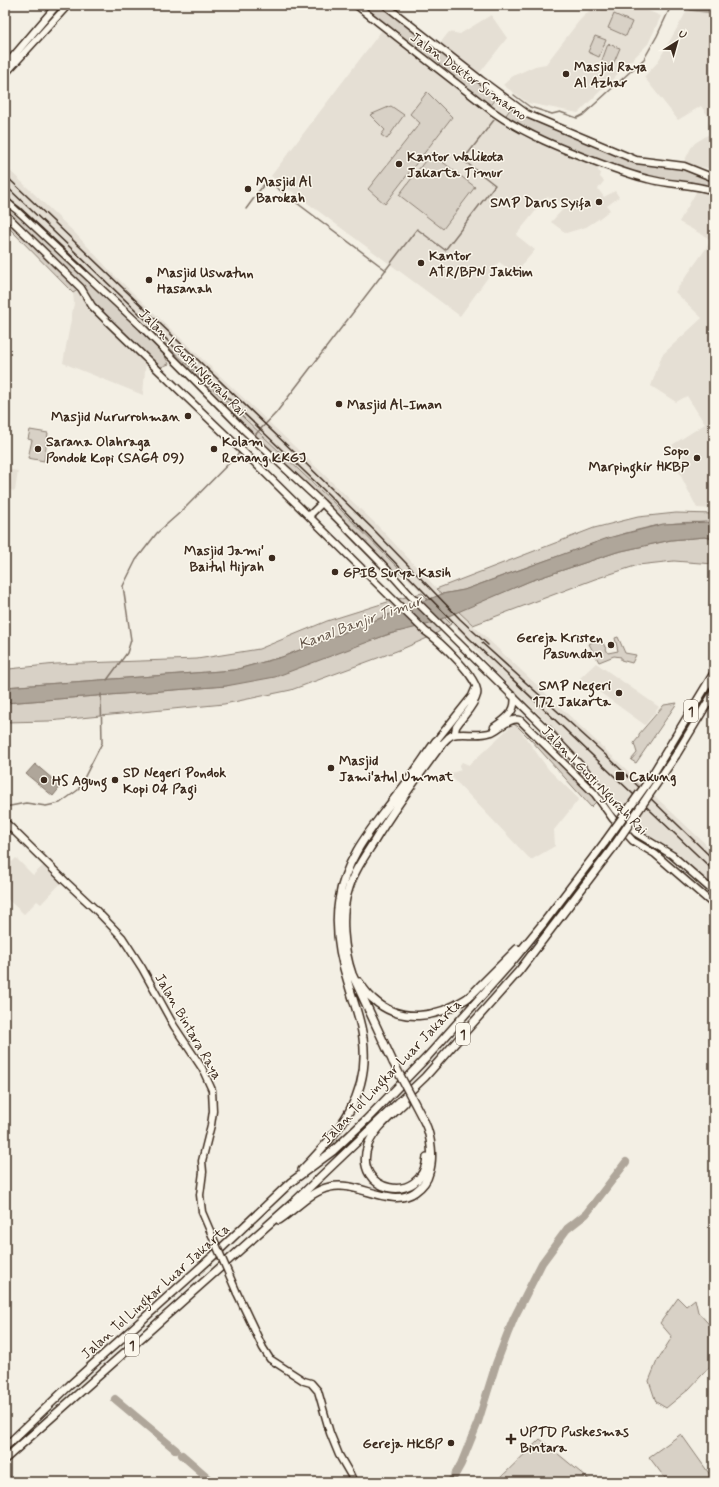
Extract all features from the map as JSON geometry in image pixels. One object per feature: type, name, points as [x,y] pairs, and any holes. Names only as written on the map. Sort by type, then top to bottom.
[{"type":"highway","name":"Jalan Tol Lingkar Luar Jakarta","points":[[5,1447],[70,1385],[213,1256],[291,1182],[333,1151],[428,1056],[510,964],[605,842],[648,782],[714,673]]},
{"type":"highway","name":"Jalan Tol Lingkar Luar Jakarta","points":[[5,1459],[226,1261],[260,1233],[425,1077],[519,971],[612,849],[676,755],[714,692]]},
{"type":"highway","points":[[291,1182],[324,1148],[344,1120],[356,1101],[363,1075],[364,1039],[343,967],[337,929],[339,899],[345,875],[354,855],[365,837],[438,743]]},
{"type":"highway","points":[[391,1062],[348,962],[344,938],[345,904],[348,891],[358,867],[392,812],[438,743]]},
{"type":"highway","points":[[352,974],[373,999],[388,1009],[403,1014],[418,1016],[433,1014],[451,1007],[467,998],[545,921]]},
{"type":"highway","points":[[260,1233],[291,1213],[316,1193],[331,1186],[353,1188],[399,1198],[411,1195],[421,1188],[427,1180],[430,1169],[430,1143],[428,1129],[422,1121],[391,1062],[341,957]]},
{"type":"highway","points":[[417,1084],[417,1090],[379,1129],[368,1146],[366,1166],[370,1175],[378,1184],[391,1188],[402,1188],[413,1184],[422,1175],[427,1163],[428,1152],[422,1121]]},
{"type":"main road","points":[[5,66],[57,5]]},
{"type":"main road","points":[[5,74],[68,5]]},
{"type":"main road","name":"Jalan Doktor Sumarno","points":[[356,5],[492,111],[515,126],[587,158],[632,175],[668,184],[703,188],[714,191]]},
{"type":"main road","name":"Jalan Doktor Sumarno","points":[[385,5],[527,114],[636,160],[684,166],[714,178]]},
{"type":"main road","name":"Jalan I Gusti Ngurah Rai","points":[[5,201],[133,320],[243,429],[322,503],[441,627],[514,696],[577,761],[615,810],[636,833],[672,855],[714,892]]},
{"type":"main road","name":"Jalan I Gusti Ngurah Rai","points":[[5,214],[81,288],[92,306],[106,320],[452,655],[473,679]]},
{"type":"main road","points":[[309,516],[322,503]]},
{"type":"main road","points":[[438,743],[449,736],[457,734],[455,732],[456,726],[477,696],[477,689],[473,679]]},
{"type":"main road","points":[[438,743],[472,696],[475,688],[473,679]]},
{"type":"main road","name":"Jalan I Gusti Ngurah Rai","points":[[471,735],[487,731],[506,718],[514,708],[514,696]]},
{"type":"main road","name":"Jalan I Gusti Ngurah Rai","points":[[457,734],[471,735],[489,732],[513,719],[520,720],[595,794],[613,819],[633,841],[656,854],[714,905]]},
{"type":"main road","name":"Jalan Bintara Raya","points":[[5,822],[122,937],[174,1026],[202,1068],[212,1090],[213,1111],[202,1161],[203,1172],[200,1195],[202,1212],[237,1294],[267,1356],[273,1362],[304,1381],[311,1383],[318,1391],[330,1433],[354,1482]]},
{"type":"shaded area","points":[[356,5],[385,5],[500,94],[489,108]]},
{"type":"shaded area","points":[[604,5],[634,5],[661,16],[648,44],[578,113],[528,103],[503,85],[513,76],[535,66],[546,64],[579,21],[593,7],[600,12]]},
{"type":"shaded area","points":[[398,9],[440,43],[449,32],[460,34],[491,15],[507,38],[478,75],[519,105],[576,135],[607,148],[598,171],[601,173],[600,177],[604,181],[598,189],[604,197],[615,191],[619,197],[607,206],[610,210],[597,220],[586,227],[566,233],[551,222],[566,206],[575,207],[547,197],[516,235],[535,250],[515,273],[499,262],[460,316],[271,176]]},
{"type":"shaded area","points":[[688,9],[714,13],[714,124],[701,106],[678,120],[644,77],[657,63]]},
{"type":"shaded area","points":[[614,14],[632,22],[626,36],[608,28]]},
{"type":"shaded area","points":[[595,36],[606,40],[599,57],[588,52]]},
{"type":"shaded area","points":[[608,44],[620,48],[612,67],[601,63]]},
{"type":"shaded area","points":[[427,92],[452,117],[385,204],[368,189],[420,123],[410,114]]},
{"type":"shaded area","points":[[391,106],[404,115],[387,139],[381,135],[385,130],[370,115]]},
{"type":"shaded area","points":[[511,108],[529,119],[625,158],[682,166],[714,178],[714,191],[641,178],[558,146],[504,118]]},
{"type":"shaded area","points":[[714,129],[714,169],[682,166],[695,143],[711,133]]},
{"type":"shaded area","points":[[431,153],[475,187],[443,229],[399,195]]},
{"type":"shaded area","points":[[5,166],[75,233],[113,274],[376,524],[458,611],[714,852],[714,892],[626,822],[598,782],[570,751],[550,725],[495,672],[460,632],[331,500],[153,332],[142,327],[5,202]]},
{"type":"shaded area","points":[[699,187],[714,191],[714,509],[697,508],[677,468],[681,458],[672,445],[705,424],[687,396],[676,402],[651,386],[662,355],[702,318],[675,292],[712,240],[679,222]]},
{"type":"shaded area","points":[[5,203],[142,327],[153,332],[336,505],[405,575],[387,570],[161,349],[169,364],[161,367],[128,341],[81,288],[73,293],[5,224]]},
{"type":"shaded area","points":[[81,288],[146,358],[143,395],[63,363],[74,303],[73,293]]},
{"type":"shaded area","name":"Sarana Olahraga Pondok Kopi (SAGA 09)","points":[[30,430],[48,433],[44,461],[28,458],[32,440],[28,439]]},
{"type":"shaded area","points":[[5,469],[18,471],[15,491],[5,489]]},
{"type":"shaded area","points":[[676,513],[714,514],[714,524],[695,522],[676,523],[637,530],[598,542],[464,590],[442,594],[436,589],[594,528],[638,517]]},
{"type":"shaded area","points":[[706,522],[714,524],[714,539],[705,537],[671,540],[617,552],[530,581],[430,624],[389,634],[275,677],[226,686],[5,703],[5,687],[234,670],[282,657],[442,594],[464,590],[608,538],[663,524]]},
{"type":"shaded area","points":[[705,537],[714,539],[714,564],[674,561],[638,565],[595,579],[473,625],[458,611],[530,581],[617,552],[671,540]]},
{"type":"shaded area","points":[[422,593],[428,599],[282,657],[234,670],[5,687],[5,664],[9,663],[9,669],[56,664],[197,659],[259,649],[327,621],[394,600]]},
{"type":"shaded area","points":[[444,617],[451,624],[432,636],[402,649],[291,690],[224,704],[49,721],[5,722],[5,703],[226,686]]},
{"type":"shaded area","points":[[600,637],[608,653],[618,651],[615,638],[618,637],[625,653],[636,655],[632,663],[621,660],[621,657],[614,656],[599,662],[589,644]]},
{"type":"shaded area","name":"SMP Negeri 172 Jakarta","points":[[596,663],[659,707],[645,725],[580,678]]},
{"type":"shaded area","points":[[677,703],[636,763],[631,760],[637,753],[634,743],[639,737],[639,734],[664,705]]},
{"type":"shaded area","points":[[514,719],[536,736],[546,729],[544,726],[550,725],[570,751],[614,798],[611,800],[604,794],[591,807],[531,740],[517,726],[509,722]]},
{"type":"shaded area","points":[[512,725],[517,726],[549,770],[579,799],[554,830],[555,846],[531,860],[449,774],[461,770],[459,766],[462,762],[469,765]]},
{"type":"shaded area","name":"HS Agung","points":[[35,764],[61,786],[53,796],[26,774]]},
{"type":"shaded area","points":[[6,855],[12,862],[16,858],[33,875],[45,864],[62,882],[41,904],[37,901],[24,914],[5,897]]},
{"type":"shaded area","points":[[678,1298],[686,1306],[695,1299],[698,1312],[714,1330],[714,1362],[689,1389],[666,1408],[656,1402],[649,1381],[657,1361],[672,1337],[660,1323]]},
{"type":"shaded area","points":[[681,1434],[713,1479],[708,1482],[668,1482],[649,1457]]},
{"type":"shaded area","points":[[540,1439],[592,1482],[496,1482]]},
{"type":"waterway","points":[[692,7],[714,10]]},
{"type":"waterway","points":[[514,95],[530,107],[552,114],[560,112],[577,118],[583,115],[644,59],[670,8]]},
{"type":"waterway","points":[[254,436],[276,413],[417,229],[445,250],[495,185],[463,160],[494,120]]},
{"type":"waterway","points":[[246,209],[265,183],[269,182],[386,270]]},
{"type":"waterway","points":[[244,448],[252,439]]},
{"type":"waterway","points":[[107,680],[127,653],[131,640],[123,586],[136,560],[157,533],[184,509],[241,451]]},
{"type":"waterway","points":[[5,807],[26,803],[46,806],[60,803],[78,790],[102,743],[101,694]]},
{"type":"waterway","points":[[451,1482],[461,1464],[478,1422],[496,1364],[514,1318],[542,1263],[567,1229],[586,1214],[626,1162]]},
{"type":"waterway","points":[[115,1399],[176,1450]]},
{"type":"waterway","points":[[182,1455],[213,1482]]},
{"type":"railway","points":[[5,175],[294,452],[376,532],[460,619],[488,645]]},
{"type":"railway","points":[[5,185],[328,494],[470,639],[714,871]]},
{"type":"railway","points":[[5,195],[93,277]]},
{"type":"railway","points":[[482,643],[609,758],[714,860]]},
{"type":"place","name":"Masjid Raya Al Azhar","points":[[566,74]]},
{"type":"place","name":"Kantor Walikota Jakarta Timur","points":[[399,164]]},
{"type":"place","name":"Masjid Al Barokah","points":[[248,189]]},
{"type":"place","name":"SMP Darus Syifa","points":[[599,202]]},
{"type":"place","name":"Kantor ATR/BPN Jaktim","points":[[421,263]]},
{"type":"place","name":"Masjid Uswatun Hasanah","points":[[149,280]]},
{"type":"place","name":"Masjid Al-Iman","points":[[339,404]]},
{"type":"place","name":"Masjid Nururrohman","points":[[188,416]]},
{"type":"place","name":"Sarana Olahraga Pondok Kopi (SAGA 09)","points":[[38,449]]},
{"type":"place","name":"Kolam Renang KKGJ","points":[[214,449]]},
{"type":"place","name":"Sopo Marpingkir HKBP","points":[[697,458]]},
{"type":"place","name":"Masjid Jami' Baitul Hijrah","points":[[272,558]]},
{"type":"place","name":"GPIB Surya Kasih","points":[[335,572]]},
{"type":"place","name":"Gereja Kristen Pasundan","points":[[611,645]]},
{"type":"place","name":"SMP Negeri 172 Jakarta","points":[[619,693]]},
{"type":"place","name":"Masjid Jami'atul Ummat","points":[[331,768]]},
{"type":"place","name":"Cakung","points":[[620,776]]},
{"type":"place","name":"HS Agung","points":[[44,780]]},
{"type":"place","name":"SD Negeri Pondok Kopi 04 Pagi","points":[[115,780]]},
{"type":"place","name":"UPTD Puskesmas Bintara","points":[[511,1439]]},
{"type":"place","name":"Gereja HKBP","points":[[451,1443]]},
{"type":"water label","name":"Kanal Banjir Timur","points":[[360,622]]}]
